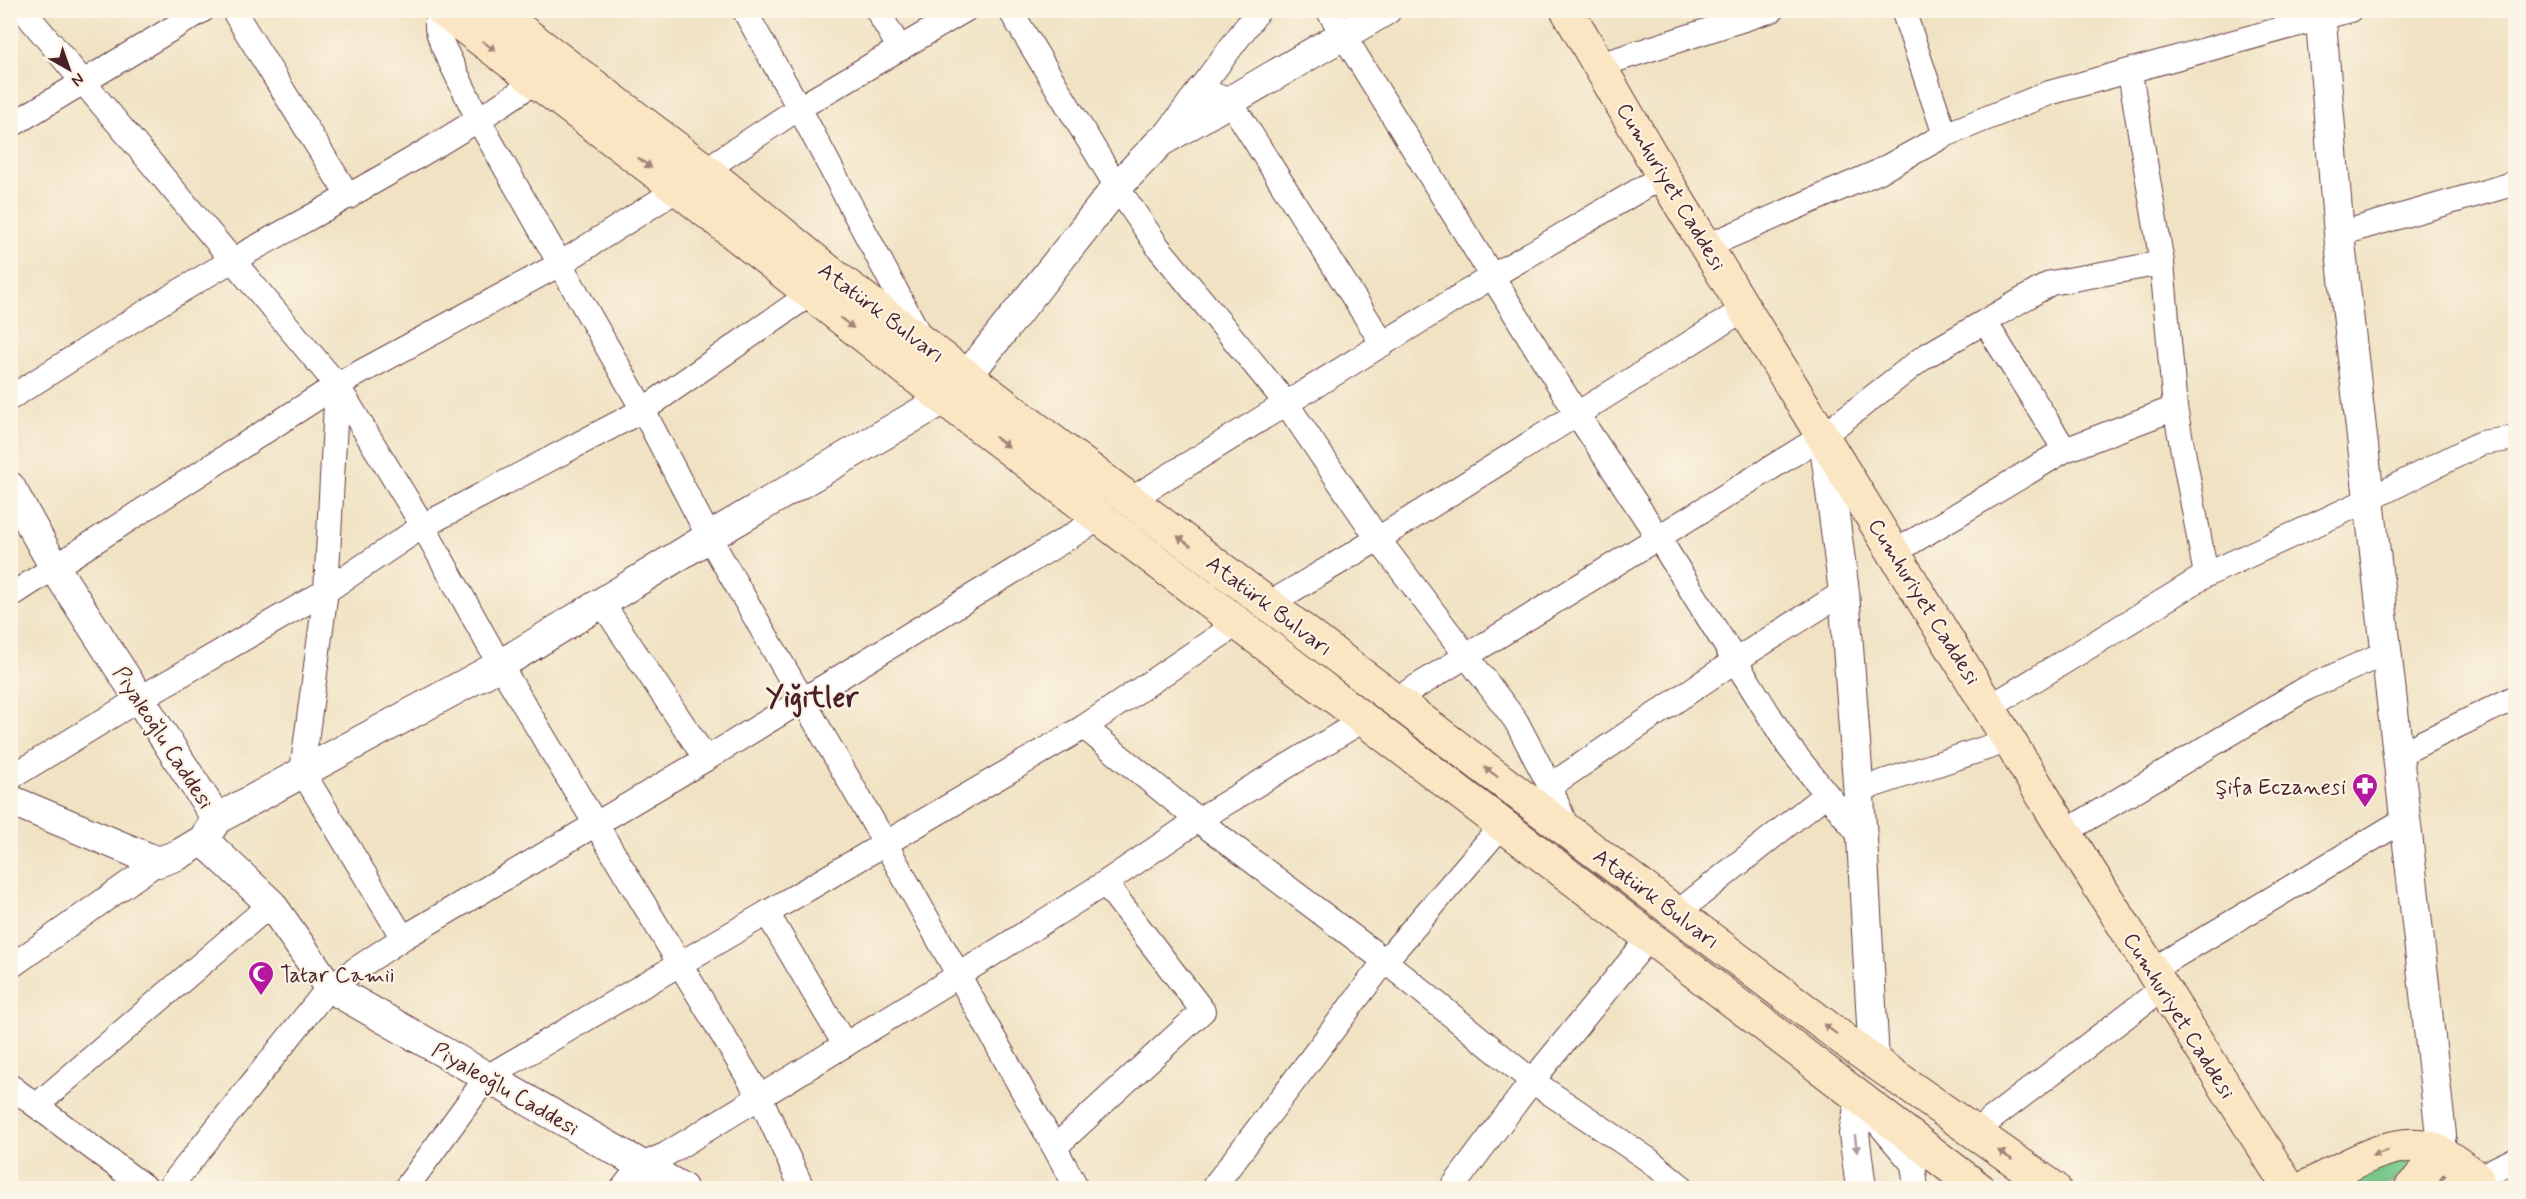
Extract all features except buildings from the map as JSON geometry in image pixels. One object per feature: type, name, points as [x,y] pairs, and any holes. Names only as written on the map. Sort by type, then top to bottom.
[{"type":"main road","name":"Atatürk Bulvarı","points":[[442,10],[545,69],[705,170],[822,284],[956,387],[1102,517],[1978,1188]]},
{"type":"main road","name":"Atatürk Bulvarı","points":[[494,10],[545,69],[678,189],[822,284],[924,344],[956,387],[1130,500],[1395,700],[1541,795],[1568,831],[1972,1133],[2054,1188]]},
{"type":"main road","name":"Cumhuriyet Caddesi","points":[[1567,10],[1664,176],[2065,832],[2289,1188]]},
{"type":"main road","points":[[678,189],[705,170]]},
{"type":"main road","points":[[1102,517],[1130,500]]},
{"type":"main road","points":[[1240,622],[1269,604]]},
{"type":"main road","points":[[1365,718],[1395,700]]},
{"type":"main road","points":[[1503,824],[1541,795]]},
{"type":"main road","points":[[1650,937],[1677,913]]},
{"type":"main road","points":[[2304,1188],[2380,1152],[2416,1145],[2437,1151],[2467,1183]]},
{"type":"main road","points":[[2411,1188],[2423,1175],[2437,1151]]},
{"type":"street","points":[[23,10],[337,385],[423,526],[500,665],[760,1097],[802,1188]]},
{"type":"street","points":[[10,126],[84,84],[203,10]]},
{"type":"street","points":[[233,10],[350,197]]},
{"type":"street","points":[[437,10],[437,28],[442,44],[479,121],[643,410],[709,537],[885,843],[1077,1188]]},
{"type":"street","points":[[744,10],[799,108],[924,344]]},
{"type":"street","points":[[877,10],[900,49]]},
{"type":"street","points":[[705,170],[799,108],[965,10]]},
{"type":"street","points":[[1010,10],[1118,187],[1158,247],[1286,404],[1378,539],[1516,721],[1541,795],[1736,660],[1844,592]]},
{"type":"street","points":[[10,967],[158,862],[178,855],[210,830],[302,771],[500,665],[956,387],[1118,187],[1160,142],[1259,10]]},
{"type":"street","points":[[1160,142],[1230,101],[1336,22],[1386,10]]},
{"type":"street","points":[[1600,65],[1772,10]]},
{"type":"street","points":[[1903,10],[1945,135]]},
{"type":"street","points":[[1708,245],[1878,172],[1945,135],[2049,93],[2130,73],[2321,15],[2350,10]]},
{"type":"street","points":[[2321,15],[2338,234],[2441,1135],[2437,1151]]},
{"type":"street","points":[[1336,22],[1491,277],[1736,660],[1789,747],[1862,838]]},
{"type":"street","points":[[10,398],[232,260],[350,197],[479,121],[545,69]]},
{"type":"street","points":[[2130,73],[2162,263],[2175,408],[2206,575]]},
{"type":"street","points":[[1199,89],[1230,101],[1383,344]]},
{"type":"street","points":[[1130,500],[1491,277],[1664,176]]},
{"type":"street","points":[[2338,234],[2516,183]]},
{"type":"street","points":[[10,596],[337,385],[560,264],[678,189]]},
{"type":"street","points":[[1395,700],[1824,435],[1924,357],[2051,283],[2162,263]]},
{"type":"street","points":[[10,778],[139,699],[326,591],[423,526],[643,410],[822,284]]},
{"type":"street","points":[[1269,604],[1378,539],[1746,308]]},
{"type":"street","points":[[1985,322],[2065,450]]},
{"type":"street","points":[[337,385],[326,591],[302,771],[403,938]]},
{"type":"street","points":[[1895,552],[2065,450],[2175,408]]},
{"type":"street","points":[[1824,435],[1844,592],[1862,838],[1874,1061]]},
{"type":"street","points":[[1990,707],[2206,575],[2368,500],[2481,443],[2516,438]]},
{"type":"street","name":"Piyaleoğlu Caddesi","points":[[10,487],[55,568],[139,699],[210,830],[270,904],[329,987],[487,1077],[631,1177],[682,1188]]},
{"type":"street","points":[[169,1188],[329,987],[403,938],[598,825],[1102,517]]},
{"type":"street","points":[[602,603],[706,759]]},
{"type":"street","points":[[406,1188],[487,1077],[1084,728],[1240,622]]},
{"type":"street","points":[[2065,832],[2307,688],[2385,653]]},
{"type":"street","points":[[2397,755],[2516,697]]},
{"type":"street","points":[[631,1177],[1105,884],[1198,820],[1365,718]]},
{"type":"street","points":[[1084,728],[1198,820],[1385,961],[1532,1081],[1649,1160],[1683,1188]]},
{"type":"street","points":[[1858,790],[2010,740]]},
{"type":"street","points":[[1677,913],[1826,794]]},
{"type":"street","points":[[10,800],[158,862]]},
{"type":"street","points":[[1972,1133],[2158,979],[2404,820]]},
{"type":"street","points":[[1213,1188],[1385,961],[1503,824]]},
{"type":"street","points":[[1055,1147],[1203,1011],[1105,884]]},
{"type":"street","points":[[37,1105],[270,904]]},
{"type":"street","points":[[767,913],[845,1045]]},
{"type":"street","points":[[1452,1188],[1532,1081],[1650,937]]},
{"type":"street","points":[[10,1086],[146,1188]]},
{"type":"street","points":[[1862,1099],[1854,1134],[1862,1188]]},
{"type":"street","points":[[1862,1099],[1913,1164],[1916,1188]]},
{"type":"street","points":[[2467,1183],[2516,1159]]},
{"type":"green space","points":[[2401,1160],[2413,1161],[2407,1171],[2390,1183],[2370,1188],[2337,1188],[2339,1185]]},
{"type":"place","name":"Şifa Eczanesi","points":[[2365,809]]},
{"type":"place","name":"Tatar Camii","points":[[261,997]]},
{"type":"district","name":"Yiğitler","points":[[812,696]]}]
